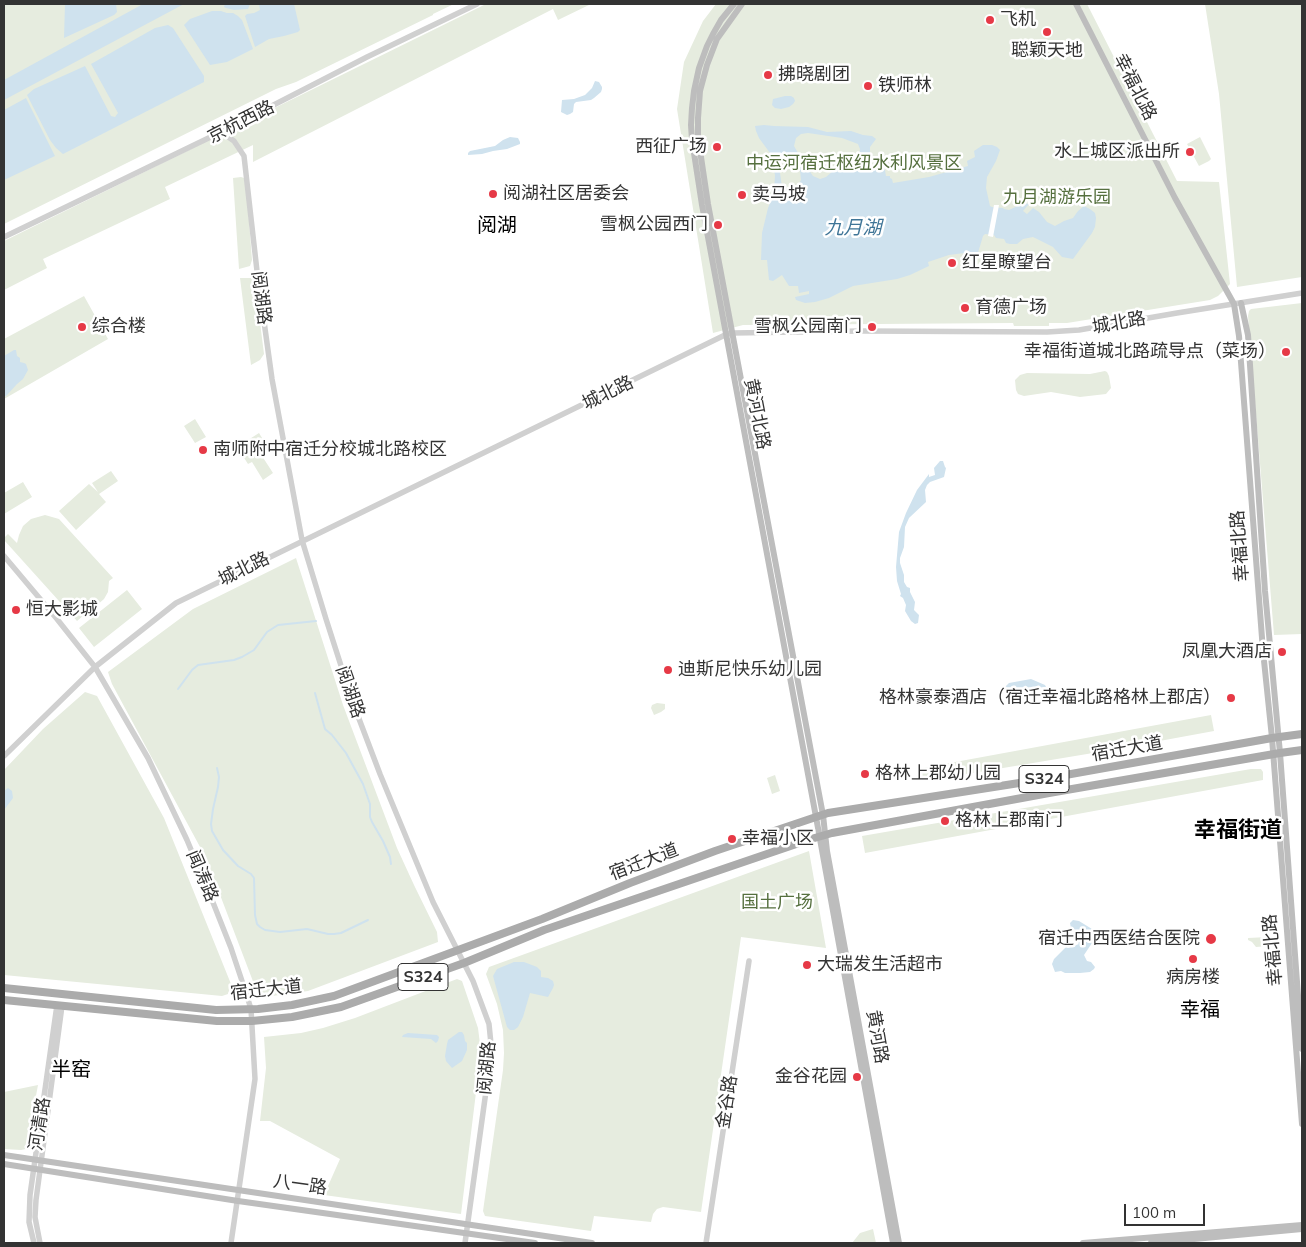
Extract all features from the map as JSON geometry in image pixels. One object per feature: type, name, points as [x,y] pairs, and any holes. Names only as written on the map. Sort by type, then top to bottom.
[{"type":"main road","name":"黄河北路","points":[[730,334],[702,205],[691,126],[694,92],[703,56],[717,27],[734,4]]},
{"type":"main road","name":"黄河北路","points":[[742,4],[724,28],[711,51],[702,85],[698,137],[730,334],[822,836]]},
{"type":"main road","name":"幸福北路","points":[[1076,4],[1176,198],[1234,304],[1239,336],[1263,648],[1275,737]]},
{"type":"main road","name":"幸福北路","points":[[1241,302],[1248,335],[1302,1124]]},
{"type":"main road","name":"宿迁大道","points":[[4,988],[216,1010],[258,1009],[292,1005],[334,996],[542,920],[630,883],[707,854],[819,816],[1275,737],[1302,734]]},
{"type":"main road","name":"宿迁大道","points":[[4,1000],[217,1021],[292,1018],[341,1007],[464,963],[553,928],[802,841],[1049,793],[1302,750]]},
{"type":"main road","name":"幸福北路","points":[[1276,754],[1302,1049]]},
{"type":"main road","name":"黄河路","points":[[822,836],[893,1243]]},
{"type":"main road","name":"黄河路","points":[[822,836],[899,1243]]},
{"type":"main road","name":"八一路","points":[[4,1155],[592,1243]]},
{"type":"main road","name":"八一路","points":[[4,1164],[535,1243]]},
{"type":"main road","points":[[1083,1243],[1302,1225]]},
{"type":"main road","points":[[1150,1243],[1302,1229]]},
{"type":"street","name":"京杭西路","points":[[4,237],[223,131],[367,56],[477,4]]},
{"type":"street","name":"阅湖路","points":[[223,131],[240,149],[246,163],[257,271],[272,379],[302,540],[350,694],[377,766],[433,902],[473,981],[489,1024],[491,1044],[465,1243]]},
{"type":"street","name":"城北路","points":[[4,756],[95,668],[176,603],[302,540],[730,334],[874,331],[1048,332],[1079,330],[1302,293]]},
{"type":"street","name":"闻涛路","points":[[4,556],[95,668],[148,758],[187,840],[231,948],[251,1009],[255,1079],[231,1243]]},
{"type":"street","name":"金谷路","points":[[706,1243],[749,961]]},
{"type":"street","name":"河清路","points":[[34,1243],[29,1214],[29,1200],[38,1160],[60,1006]]},
{"type":"street","name":"河清路","points":[[36,1168],[35,1212],[40,1243]]},
{"type":"green space","points":[[4,4],[454,4],[296,82],[276,89],[4,224]]},
{"type":"green space","points":[[486,4],[591,4],[558,20],[553,9],[253,162],[253,145],[165,187],[170,199],[43,259],[47,268],[4,290],[4,241]]},
{"type":"green space","name":"中运河宿迁枢纽水利风景区","points":[[716,4],[1087,4],[1177,181],[1219,182],[1230,284],[1218,296],[1210,300],[1067,323],[1049,323],[1049,326],[1014,326],[1013,323],[743,325],[713,333],[677,109],[684,62],[703,21]]},
{"type":"green space","points":[[1205,4],[1302,4],[1302,277],[1237,287],[1219,94]]},
{"type":"green space","points":[[1200,137],[1211,159],[1199,166],[1187,144]]},
{"type":"green space","points":[[241,177],[246,182],[252,260],[250,266],[239,269],[233,178]]},
{"type":"green space","points":[[240,278],[251,278],[255,283],[264,354],[260,360],[251,365]]},
{"type":"green space","points":[[84,296],[108,339],[4,399],[4,339]]},
{"type":"green space","points":[[1302,303],[1302,634],[1274,635],[1248,316],[1251,309]]},
{"type":"green space","points":[[1105,371],[1109,376],[1111,388],[1106,394],[1080,397],[1051,392],[1024,396],[1018,394],[1016,390],[1015,380],[1020,375],[1027,373],[1090,374]]},
{"type":"green space","points":[[195,419],[206,437],[195,443],[184,426]]},
{"type":"green space","points":[[259,433],[270,451],[262,456],[273,473],[263,480],[252,462],[248,464],[237,447]]},
{"type":"green space","points":[[111,471],[118,481],[99,494],[106,502],[76,530],[59,511],[89,484],[98,492],[92,483]]},
{"type":"green space","points":[[23,482],[32,497],[4,514],[4,493]]},
{"type":"green space","points":[[45,515],[59,519],[113,578],[109,581],[108,592],[104,599],[96,606],[81,610],[84,615],[77,621],[4,540],[8,534],[17,543],[23,526],[31,519]]},
{"type":"green space","points":[[296,558],[343,705],[397,848],[437,932],[438,942],[308,991],[272,996],[262,992],[254,984],[206,858],[112,684],[108,672],[193,609]]},
{"type":"green space","points":[[127,590],[142,609],[94,647],[79,628]]},
{"type":"green space","points":[[85,692],[97,696],[164,818],[231,984],[228,994],[222,996],[4,975],[4,770],[43,729]]},
{"type":"green space","points":[[657,703],[665,704],[665,709],[654,715],[651,708],[652,705]]},
{"type":"green space","points":[[1211,715],[1214,731],[919,782],[917,769]]},
{"type":"green space","points":[[1251,769],[1261,769],[1263,780],[865,853],[862,836]]},
{"type":"green space","points":[[775,775],[780,791],[772,794],[767,778]]},
{"type":"green space","name":"国土广场","points":[[809,851],[826,948],[741,937],[701,1212],[663,1207],[657,1209],[653,1214],[651,1222],[594,1216],[591,1231],[485,1216],[483,1211],[504,1053],[503,1030],[497,1004],[486,974],[489,967]]},
{"type":"green space","points":[[1268,937],[1268,946],[1256,947],[1248,940],[1248,938]]},
{"type":"green space","points":[[457,979],[462,981],[478,1028],[481,1052],[461,1214],[324,1195],[340,1159],[270,1121],[260,1121],[266,1068],[264,1037],[301,1033],[323,1028],[355,1018]]},
{"type":"green space","points":[[38,1085],[26,1149],[4,1149],[4,1092]]},
{"type":"green space","points":[[873,1229],[876,1243],[852,1243],[860,1233]]},
{"type":"water","points":[[65,4],[116,4],[117,12],[64,38]]},
{"type":"water","points":[[143,4],[184,4],[4,100],[4,80]]},
{"type":"water","points":[[225,4],[250,4],[248,9],[234,10],[224,7]]},
{"type":"water","points":[[259,4],[294,4],[300,30],[269,39],[255,47],[245,16],[260,10]]},
{"type":"water","points":[[212,11],[233,13],[238,16],[242,20],[253,49],[227,62],[210,65],[184,25],[190,19]]},
{"type":"water","points":[[168,25],[173,28],[204,76],[204,82],[63,154],[56,148],[27,95],[34,89],[85,66],[111,116],[115,117],[118,113],[91,64],[155,28]]},
{"type":"water","points":[[595,81],[599,82],[602,87],[601,92],[591,100],[576,102],[573,112],[570,114],[567,115],[561,112],[562,100],[574,99],[585,95],[592,88]]},
{"type":"water","points":[[785,96],[794,98],[795,101],[789,107],[781,109],[775,108],[772,105],[773,99]]},
{"type":"water","points":[[26,98],[55,156],[4,180],[4,110]]},
{"type":"water","name":"九月湖","points":[[755,126],[808,127],[827,132],[851,131],[872,136],[876,139],[870,147],[870,162],[874,167],[885,170],[886,176],[890,176],[893,183],[929,177],[968,166],[967,161],[975,157],[974,151],[983,145],[992,145],[1000,150],[987,177],[986,188],[990,206],[1009,210],[1024,203],[1029,204],[1023,211],[1027,214],[1033,208],[1047,222],[1055,226],[1073,218],[1084,206],[1095,213],[1095,227],[1073,259],[1062,257],[1053,247],[1033,237],[1023,239],[1017,244],[1010,244],[1006,243],[1004,239],[996,238],[994,235],[985,234],[977,256],[973,260],[972,252],[949,255],[928,262],[929,266],[910,275],[853,286],[829,298],[805,303],[796,300],[795,297],[809,294],[809,291],[799,293],[798,286],[789,286],[782,275],[773,281],[769,280],[767,260],[761,260],[762,233],[768,208],[774,194],[775,175],[770,153],[759,138]],"holes":[[[808,133],[842,138],[858,144],[860,149],[858,162],[849,169],[833,171],[820,179],[813,176],[802,156],[796,161],[800,170],[801,180],[797,187],[787,190],[782,187],[780,160],[785,157],[792,158],[798,153],[794,146],[796,138],[801,134]]]},
{"type":"water","points":[[510,137],[518,138],[520,144],[507,149],[468,155],[470,151],[495,146]]},
{"type":"water","points":[[16,350],[17,356],[20,358],[20,362],[26,364],[28,370],[23,379],[4,397],[4,356]]},
{"type":"water","points":[[940,461],[943,461],[946,468],[944,477],[927,485],[925,490],[926,502],[909,518],[905,527],[904,547],[900,558],[904,582],[910,588],[915,602],[914,610],[919,615],[918,623],[915,624],[905,611],[906,605],[900,596],[897,581],[896,567],[899,532],[917,490],[929,474],[929,477],[935,475],[934,468]]},
{"type":"water","points":[[1031,679],[1046,687],[1025,689],[1005,687],[1009,683]]},
{"type":"water","points":[[8,788],[12,791],[13,798],[4,810],[4,791]]},
{"type":"water","points":[[1073,920],[1079,921],[1094,932],[1092,943],[1084,955],[1087,961],[1091,962],[1095,967],[1090,972],[1055,972],[1052,964],[1054,959],[1066,947],[1079,944],[1081,934],[1071,928],[1070,923]]},
{"type":"water","points":[[514,962],[524,962],[537,967],[541,971],[541,977],[553,981],[554,985],[548,997],[530,993],[518,1027],[510,1030],[507,1027],[493,976],[497,969]]},
{"type":"water","points":[[462,1032],[464,1035],[467,1050],[462,1061],[452,1068],[446,1061],[447,1044],[448,1040]]},
{"type":"water","points":[[408,1033],[437,1035],[439,1037],[436,1043],[431,1039],[402,1037]]},
{"type":"pier","points":[[994,205],[999,205],[993,237],[988,236]]},
{"type":"waterway","points":[[178,689],[198,665],[234,660],[242,657],[254,650],[267,632],[278,625],[316,621]]},
{"type":"waterway","points":[[315,693],[325,729],[346,753],[363,784],[370,804],[370,817],[383,841],[391,864]]},
{"type":"waterway","points":[[217,768],[219,777],[211,824],[212,831],[223,850],[238,866],[254,878],[257,924],[265,930],[280,932],[307,929],[334,934],[341,933],[368,920]]},
{"type":"place","name":"飞机","points":[[990,20]]},
{"type":"place","name":"聪颖天地","points":[[1047,32]]},
{"type":"place","name":"拂晓剧团","points":[[768,75]]},
{"type":"place","name":"铁师林","points":[[868,86]]},
{"type":"place","name":"西征广场","points":[[717,147]]},
{"type":"place","name":"水上城区派出所","points":[[1190,152]]},
{"type":"place","name":"阅湖社区居委会","points":[[493,194]]},
{"type":"place","name":"卖马坡","points":[[742,195]]},
{"type":"place","name":"雪枫公园西门","points":[[718,225]]},
{"type":"place","name":"红星瞭望台","points":[[952,263]]},
{"type":"place","name":"育德广场","points":[[965,308]]},
{"type":"place","name":"综合楼","points":[[82,327]]},
{"type":"place","name":"雪枫公园南门","points":[[872,327]]},
{"type":"place","name":"幸福街道城北路疏导点（菜场）","points":[[1286,352]]},
{"type":"place","name":"南师附中宿迁分校城北路校区","points":[[203,450]]},
{"type":"place","name":"恒大影城","points":[[16,610]]},
{"type":"place","name":"凤凰大酒店","points":[[1282,652]]},
{"type":"place","name":"迪斯尼快乐幼儿园","points":[[668,670]]},
{"type":"place","name":"格林豪泰酒店（宿迁幸福北路格林上郡店）","points":[[1231,698]]},
{"type":"place","name":"格林上郡幼儿园","points":[[865,774]]},
{"type":"place","name":"格林上郡南门","points":[[945,821]]},
{"type":"place","name":"幸福小区","points":[[732,839]]},
{"type":"place","name":"宿迁中西医结合医院","points":[[1211,939]]},
{"type":"place","name":"病房楼","points":[[1193,959]]},
{"type":"place","name":"大瑞发生活超市","points":[[807,965]]},
{"type":"place","name":"金谷花园","points":[[857,1077]]},
{"type":"district","name":"阅湖","points":[[497,226]]},
{"type":"district","name":"幸福街道","points":[[1238,830]]},
{"type":"district","name":"幸福","points":[[1200,1010]]},
{"type":"district","name":"半窑","points":[[71,1070]]},
{"type":"park label","name":"九月湖游乐园","points":[[1057,198]]}]
